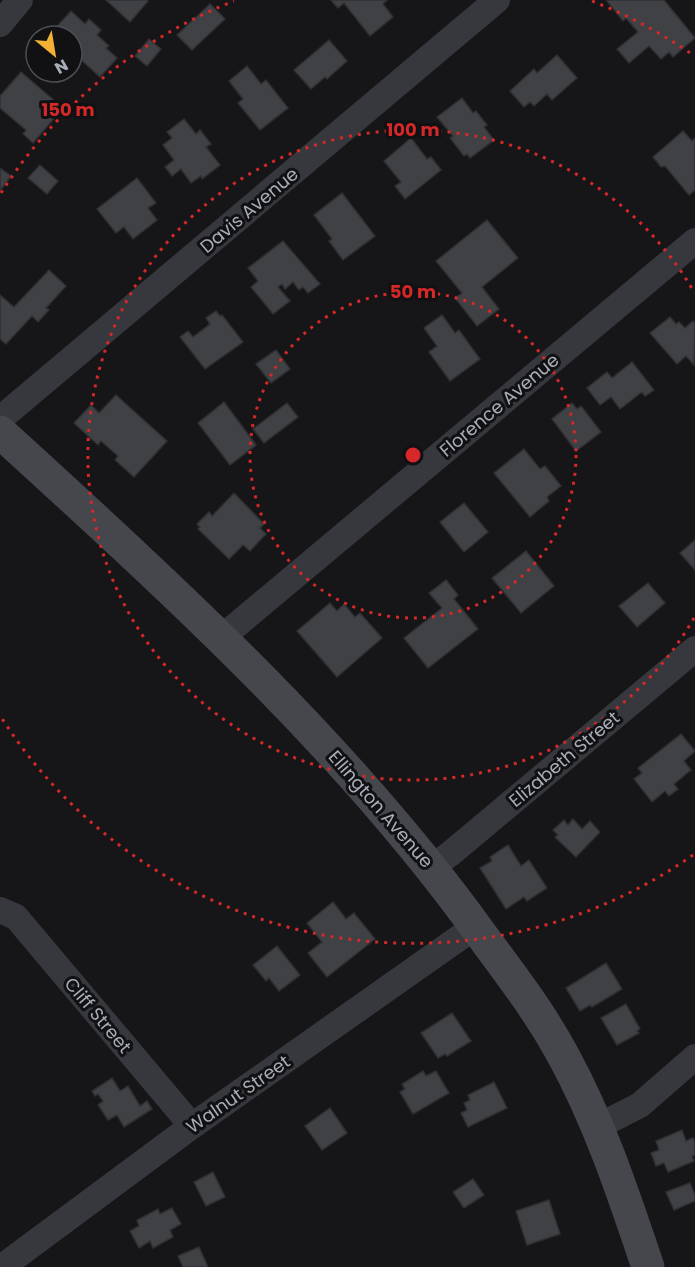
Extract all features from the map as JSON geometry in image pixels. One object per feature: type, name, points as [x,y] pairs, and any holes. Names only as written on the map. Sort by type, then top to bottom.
[{"type":"street","points":[[0,24],[20,0]]},
{"type":"street","name":"Davis Avenue","points":[[0,419],[497,0]]},
{"type":"street","name":"Florence Avenue","points":[[221,638],[695,241]]},
{"type":"street","name":"Ellington Avenue","points":[[0,432],[221,638],[335,755],[432,867],[554,1038],[597,1127],[648,1267]]},
{"type":"street","name":"Elizabeth Street","points":[[432,867],[695,649]]},
{"type":"street","name":"Cliff Street","points":[[0,910],[16,917],[192,1126]]},
{"type":"street","name":"Walnut Street","points":[[2,1267],[192,1126],[476,926]]},
{"type":"street","points":[[597,1127],[640,1105],[695,1057]]},
{"type":"building","points":[[106,0],[147,0],[148,1],[130,22]]},
{"type":"building","points":[[331,0],[387,0],[383,4],[393,17],[370,36],[344,3],[338,8]]},
{"type":"building","points":[[664,0],[695,38],[673,57],[669,52],[661,59],[649,46],[629,63],[617,49],[638,32],[626,18],[623,21],[607,1]]},
{"type":"building","points":[[210,4],[225,19],[192,50],[177,35]]},
{"type":"building","points":[[71,11],[85,24],[89,19],[101,30],[97,35],[109,46],[106,48],[117,58],[100,77],[84,63],[84,24],[59,24]]},
{"type":"building","points":[[149,39],[161,49],[147,66],[135,56]]},
{"type":"building","points":[[329,40],[347,61],[327,79],[325,77],[311,89],[294,70]]},
{"type":"building","points":[[557,55],[577,78],[552,100],[547,94],[534,106],[530,102],[524,107],[510,91],[534,69],[537,73]]},
{"type":"building","points":[[247,66],[261,84],[266,80],[288,108],[260,130],[238,103],[243,99],[229,81]]},
{"type":"building","points":[[21,72],[24,75],[24,84],[35,84],[63,108],[33,143],[23,134],[26,130],[0,108],[0,96]]},
{"type":"building","points":[[462,98],[473,113],[476,111],[487,125],[484,127],[494,140],[470,158],[467,154],[464,156],[450,138],[453,136],[437,117]]},
{"type":"building","points":[[184,119],[196,134],[200,130],[211,144],[206,147],[220,165],[202,179],[201,176],[191,183],[181,169],[172,176],[165,167],[174,160],[163,145],[172,138],[167,132]]},
{"type":"building","points":[[683,131],[692,141],[695,138],[695,190],[689,195],[665,166],[661,167],[653,157]]},
{"type":"building","points":[[411,138],[427,159],[431,157],[441,170],[405,199],[395,186],[401,182],[384,161]]},
{"type":"building","points":[[40,165],[58,181],[47,194],[28,178]]},
{"type":"building","points":[[0,168],[11,176],[0,191]]},
{"type":"building","points":[[137,178],[156,203],[148,208],[157,220],[133,239],[124,227],[116,233],[97,209]]},
{"type":"building","points":[[342,193],[375,236],[343,260],[329,241],[332,239],[314,215]]},
{"type":"building","points":[[487,220],[518,258],[482,287],[499,309],[477,326],[455,298],[462,293],[436,261]]},
{"type":"building","points":[[283,241],[320,284],[308,293],[303,287],[299,290],[293,282],[285,289],[282,284],[278,287],[290,301],[273,314],[251,287],[258,281],[248,268]]},
{"type":"building","points":[[49,270],[66,286],[46,308],[49,310],[38,322],[32,316],[6,344],[0,339],[0,295],[14,307]]},
{"type":"building","points":[[216,311],[220,316],[222,315],[243,342],[205,369],[180,337],[188,331],[193,337],[210,324],[206,318]]},
{"type":"building","points":[[442,315],[455,333],[459,330],[480,359],[450,381],[429,352],[437,346],[424,328]]},
{"type":"building","points":[[670,317],[676,324],[679,322],[685,328],[693,321],[695,323],[694,365],[686,356],[677,364],[650,333]]},
{"type":"building","points":[[276,350],[290,369],[271,383],[256,364]]},
{"type":"building","points":[[632,362],[654,390],[645,396],[642,392],[620,409],[611,397],[600,405],[587,388],[607,372],[612,378]]},
{"type":"building","points":[[116,395],[167,441],[134,477],[115,460],[118,456],[101,441],[98,445],[74,423],[91,405],[99,413]]},
{"type":"building","points":[[224,402],[256,445],[230,465],[198,423]]},
{"type":"building","points":[[287,403],[298,417],[264,443],[253,429]]},
{"type":"building","points":[[572,403],[577,409],[581,406],[601,432],[576,451],[552,419]]},
{"type":"building","points":[[524,449],[540,469],[545,466],[561,486],[547,497],[549,501],[530,517],[494,473]]},
{"type":"building","points":[[234,493],[264,524],[260,528],[266,534],[250,551],[243,545],[229,559],[198,529],[200,527],[197,524],[209,512],[212,516]]},
{"type":"building","points":[[464,503],[488,532],[464,552],[440,522]]},
{"type":"building","points":[[695,540],[695,570],[680,553]]},
{"type":"building","points":[[526,551],[554,586],[521,613],[492,578]]},
{"type":"building","points":[[446,580],[458,595],[454,599],[478,629],[428,668],[404,638],[442,608],[429,593]]},
{"type":"building","points":[[648,583],[665,603],[637,627],[619,606]]},
{"type":"building","points":[[330,603],[337,611],[344,604],[355,617],[360,613],[382,638],[337,677],[297,631]]},
{"type":"building","points":[[681,734],[695,751],[684,761],[691,770],[674,784],[678,789],[669,796],[665,791],[652,802],[634,779],[642,773],[638,768]]},
{"type":"building","points":[[573,819],[582,829],[590,821],[600,832],[576,857],[555,837],[558,835],[553,830],[564,820],[568,825]]},
{"type":"building","points":[[508,845],[521,866],[529,860],[547,888],[527,901],[524,897],[506,909],[480,868],[492,861],[490,857]]},
{"type":"building","points":[[333,902],[346,919],[354,913],[375,939],[327,977],[308,953],[322,942],[307,923]]},
{"type":"building","points":[[277,946],[300,975],[279,991],[269,978],[266,981],[253,965]]},
{"type":"building","points":[[606,963],[622,989],[592,1007],[590,1005],[580,1011],[566,988]]},
{"type":"building","points":[[626,1004],[640,1029],[637,1031],[639,1033],[617,1045],[601,1018]]},
{"type":"building","points":[[452,1013],[471,1041],[447,1056],[445,1054],[438,1058],[421,1033]]},
{"type":"building","points":[[423,1071],[426,1076],[436,1071],[449,1093],[413,1114],[400,1092],[405,1089],[402,1084]]},
{"type":"building","points":[[112,1078],[120,1091],[128,1086],[140,1106],[147,1101],[152,1109],[124,1127],[117,1115],[108,1120],[98,1105],[103,1101],[98,1094],[95,1096],[92,1091]]},
{"type":"building","points":[[494,1082],[507,1108],[468,1127],[461,1113],[467,1110],[464,1103],[470,1100],[468,1095]]},
{"type":"building","points":[[330,1108],[347,1133],[322,1150],[305,1126]]},
{"type":"building","points":[[682,1130],[686,1141],[693,1138],[695,1142],[695,1155],[692,1156],[694,1161],[668,1172],[664,1163],[656,1166],[651,1153],[659,1150],[656,1141]]},
{"type":"building","points":[[213,1172],[225,1197],[206,1206],[194,1182]]},
{"type":"building","points":[[473,1179],[484,1195],[464,1208],[453,1192]]},
{"type":"building","points":[[690,1183],[695,1201],[674,1210],[666,1192]]},
{"type":"building","points":[[549,1200],[560,1234],[527,1245],[516,1211]]},
{"type":"building","points":[[172,1208],[181,1224],[170,1230],[173,1237],[153,1248],[150,1241],[139,1248],[130,1231],[139,1226],[137,1220],[158,1209],[160,1214]]},
{"type":"building","points":[[199,1247],[208,1267],[183,1267],[178,1256]]}]
